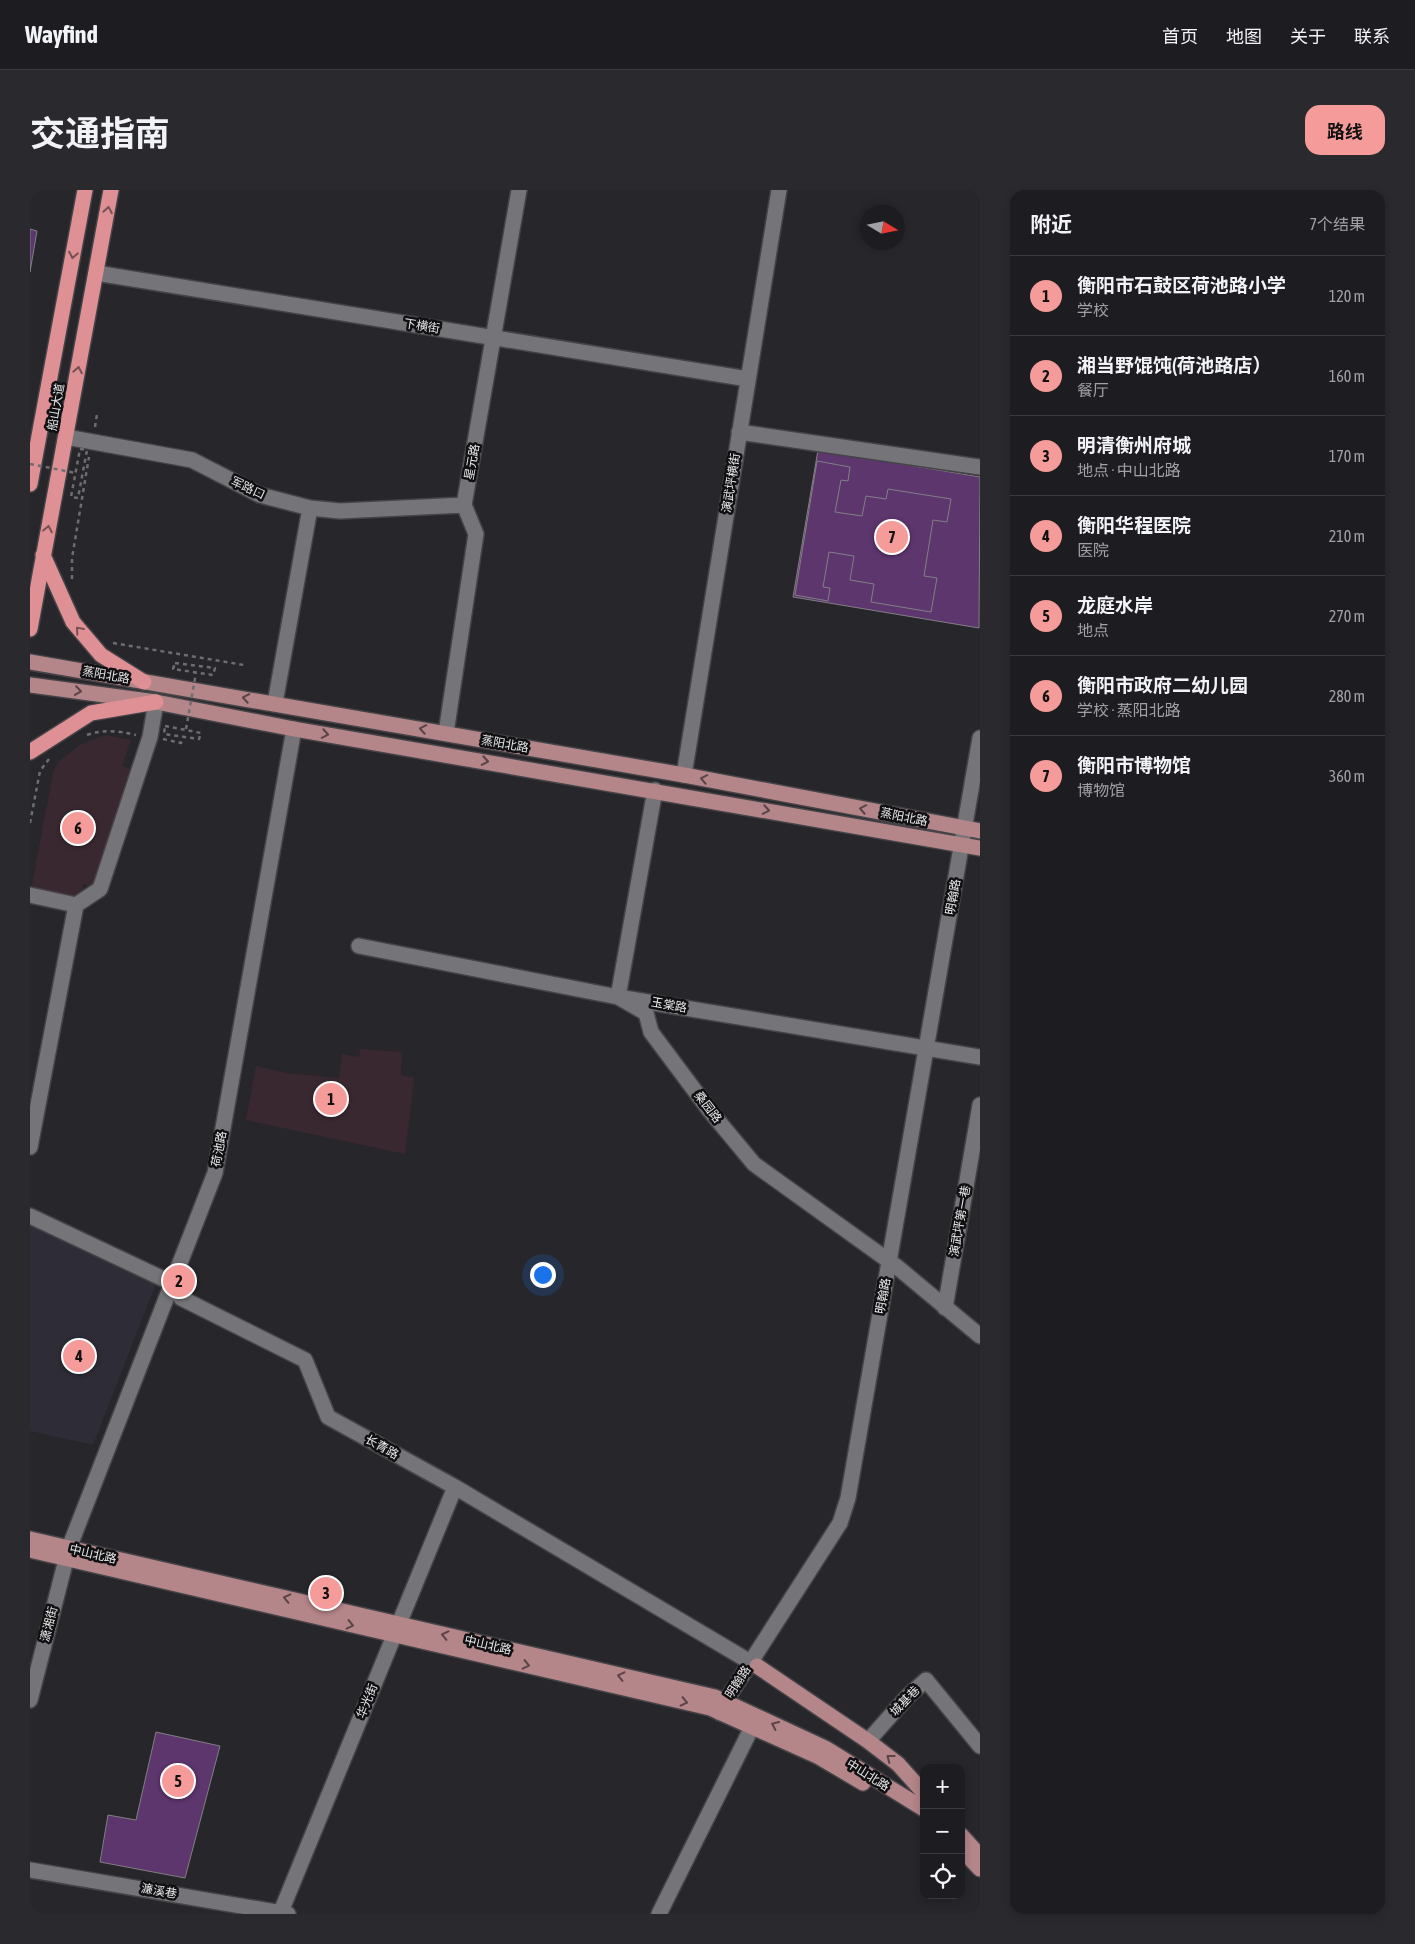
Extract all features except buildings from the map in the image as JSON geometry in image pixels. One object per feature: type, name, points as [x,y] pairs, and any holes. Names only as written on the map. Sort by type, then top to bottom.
[{"type":"highway","name":"船山大道","points":[[30,484],[85,190]]},
{"type":"highway","name":"船山大道","points":[[30,629],[111,190]]},
{"type":"highway","points":[[43,555],[73,622],[102,655],[144,682]]},
{"type":"highway","points":[[30,752],[91,713],[156,702]]},
{"type":"main road","name":"蒸阳北路","points":[[30,662],[684,775],[972,830]]},
{"type":"main road","name":"蒸阳北路","points":[[30,685],[156,702],[294,729],[970,846]]},
{"type":"main road","name":"中山北路","points":[[30,1539],[67,1553],[396,1630],[715,1697],[752,1727],[819,1757],[920,1818]]},
{"type":"main road","name":"中山北路","points":[[30,1550],[67,1553]]},
{"type":"main road","name":"中山北路","points":[[754,1664],[868,1741],[898,1764],[920,1789]]},
{"type":"main road","name":"中山北路","points":[[726,1707],[825,1748],[920,1807]]},
{"type":"main road","points":[[965,1840],[980,1856]]},
{"type":"main road","points":[[965,1853],[980,1869]]},
{"type":"street","name":"星元路","points":[[464,505],[519,190]]},
{"type":"street","name":"演武坪横街","points":[[684,775],[778,190]]},
{"type":"street","name":"下横街","points":[[96,273],[748,379]]},
{"type":"street","points":[[739,432],[980,467]]},
{"type":"street","name":"军路口","points":[[66,437],[192,460],[260,495],[310,508],[340,511],[464,505]]},
{"type":"street","points":[[446,733],[476,534],[464,505]]},
{"type":"street","points":[[275,703],[310,508]]},
{"type":"street","points":[[30,1147],[76,905],[100,889],[150,737],[156,702]]},
{"type":"street","name":"荷池路","points":[[67,1553],[215,1173],[294,729]]},
{"type":"street","name":"明翰路","points":[[726,1707],[847,1526],[855,1498],[930,1049],[970,846],[980,738]]},
{"type":"street","name":"明翰路","points":[[972,830],[980,785]]},
{"type":"street","points":[[618,997],[655,790]]},
{"type":"street","points":[[30,895],[76,905]]},
{"type":"street","name":"玉棠路","points":[[359,946],[618,997],[980,1057]]},
{"type":"street","name":"桑园路","points":[[618,997],[646,1013],[651,1032],[710,1111],[754,1164],[893,1263],[980,1336]]},
{"type":"street","name":"演武坪第一巷","points":[[945,1308],[980,1105]]},
{"type":"street","name":"长青路","points":[[30,1216],[172,1283],[181,1298],[305,1360],[328,1417],[455,1487],[754,1664]]},
{"type":"street","name":"华光街","points":[[283,1913],[455,1487]]},
{"type":"street","name":"潇湘街","points":[[30,1700],[67,1553]]},
{"type":"street","name":"城基巷","points":[[868,1741],[908,1696],[926,1680],[980,1746]]},
{"type":"street","points":[[659,1914],[752,1727]]},
{"type":"street","name":"濂溪巷","points":[[30,1870],[283,1913]]},
{"type":"path","points":[[73,587],[70,575],[84,475],[84,467],[87,450],[80,449],[71,497],[78,498],[84,475],[92,441],[97,414]]},
{"type":"path","points":[[30,464],[76,473]]},
{"type":"path","points":[[106,639],[112,643],[244,665]]},
{"type":"path","points":[[196,666],[198,658]]},
{"type":"path","points":[[175,663],[196,666],[215,668],[213,676],[173,669],[175,663]]},
{"type":"path","points":[[186,730],[196,673]]},
{"type":"path","points":[[165,726],[186,730],[201,733],[200,740],[164,734],[165,726]]},
{"type":"path","points":[[80,737],[100,730],[112,730],[181,742],[183,737]]},
{"type":"path","points":[[30,823],[40,772],[55,754]]},
{"type":"shaded area","points":[[105,735],[131,740],[122,766],[131,769],[95,887],[83,884],[81,898],[35,889],[32,884],[53,773],[58,762],[80,745]]},
{"type":"shaded area","points":[[360,1049],[402,1052],[401,1075],[414,1078],[405,1154],[246,1120],[256,1066],[286,1073],[339,1078],[342,1054],[359,1057]]},
{"type":"shaded area","points":[[30,1225],[157,1281],[93,1445],[30,1431]]},
{"type":"place","name":"衡阳市博物馆","points":[[892,537]]},
{"type":"place","name":"衡阳市政府二幼儿园","points":[[78,828]]},
{"type":"place","name":"衡阳市石鼓区荷池路小学","points":[[331,1099]]},
{"type":"place","name":"湘当野馄饨(荷池路店）","points":[[179,1281]]},
{"type":"place","name":"衡阳华程医院","points":[[79,1356]]},
{"type":"place","name":"明清衡州府城","points":[[326,1593]]},
{"type":"place","name":"龙庭水岸","points":[[178,1781]]}]
